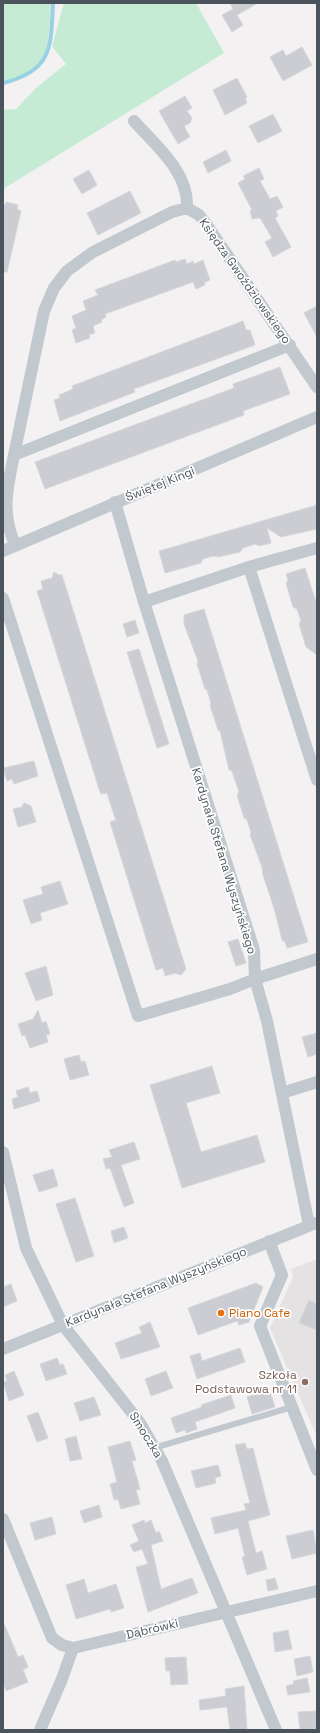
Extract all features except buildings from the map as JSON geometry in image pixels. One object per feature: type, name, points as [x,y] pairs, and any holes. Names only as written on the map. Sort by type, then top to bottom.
[{"type":"street","points":[[15,545],[8,524],[6,509],[7,488],[44,311],[54,288],[67,271],[79,261],[172,212],[187,208],[186,188],[182,179],[175,168],[134,121]]},
{"type":"street","name":"Księdza Gwoździowskiego","points":[[187,208],[199,215],[204,221],[290,345],[317,387]]},
{"type":"street","points":[[14,455],[290,345]]},
{"type":"street","name":"Świętej Kingi","points":[[3,551],[115,502],[240,452],[317,418]]},
{"type":"street","name":"Kardynała Stefana Wyszyńskiego","points":[[3,1349],[313,1224],[282,1093],[267,1021],[255,979],[254,950],[144,602],[115,502]]},
{"type":"street","points":[[144,602],[249,567],[317,548]]},
{"type":"street","points":[[249,567],[317,780]]},
{"type":"street","points":[[3,598],[138,1016],[230,989],[255,979],[317,959]]},
{"type":"street","points":[[282,1093],[317,1082]]},
{"type":"street","name":"Smoczka","points":[[3,1152],[26,1248],[63,1325],[140,1423],[162,1461],[276,1730]]},
{"type":"street","points":[[269,1241],[282,1275],[260,1326],[317,1470]]},
{"type":"street","points":[[3,1519],[52,1638],[62,1645],[73,1648],[40,1730]]},
{"type":"street","name":"Dąbrówki","points":[[73,1648],[317,1591]]},
{"type":"lane","points":[[154,1448],[292,1407]]},
{"type":"shaded area","name":"Szkoła Podstawowa nr 11","points":[[317,1259],[317,1437],[270,1328],[293,1277],[291,1269]]},
{"type":"green space","points":[[3,3],[51,3],[49,35],[43,58],[32,70],[3,81]]},
{"type":"green space","points":[[64,3],[196,3],[224,53],[3,189],[3,110],[16,109],[36,88],[66,64],[52,46]]},
{"type":"waterway","points":[[3,83],[31,72],[40,64],[46,55],[51,33],[53,3]]},
{"type":"place","name":"Piano Cafe","points":[[221,1313]]},
{"type":"place","name":"Szkoła Podstawowa nr 11","points":[[305,1382]]}]
